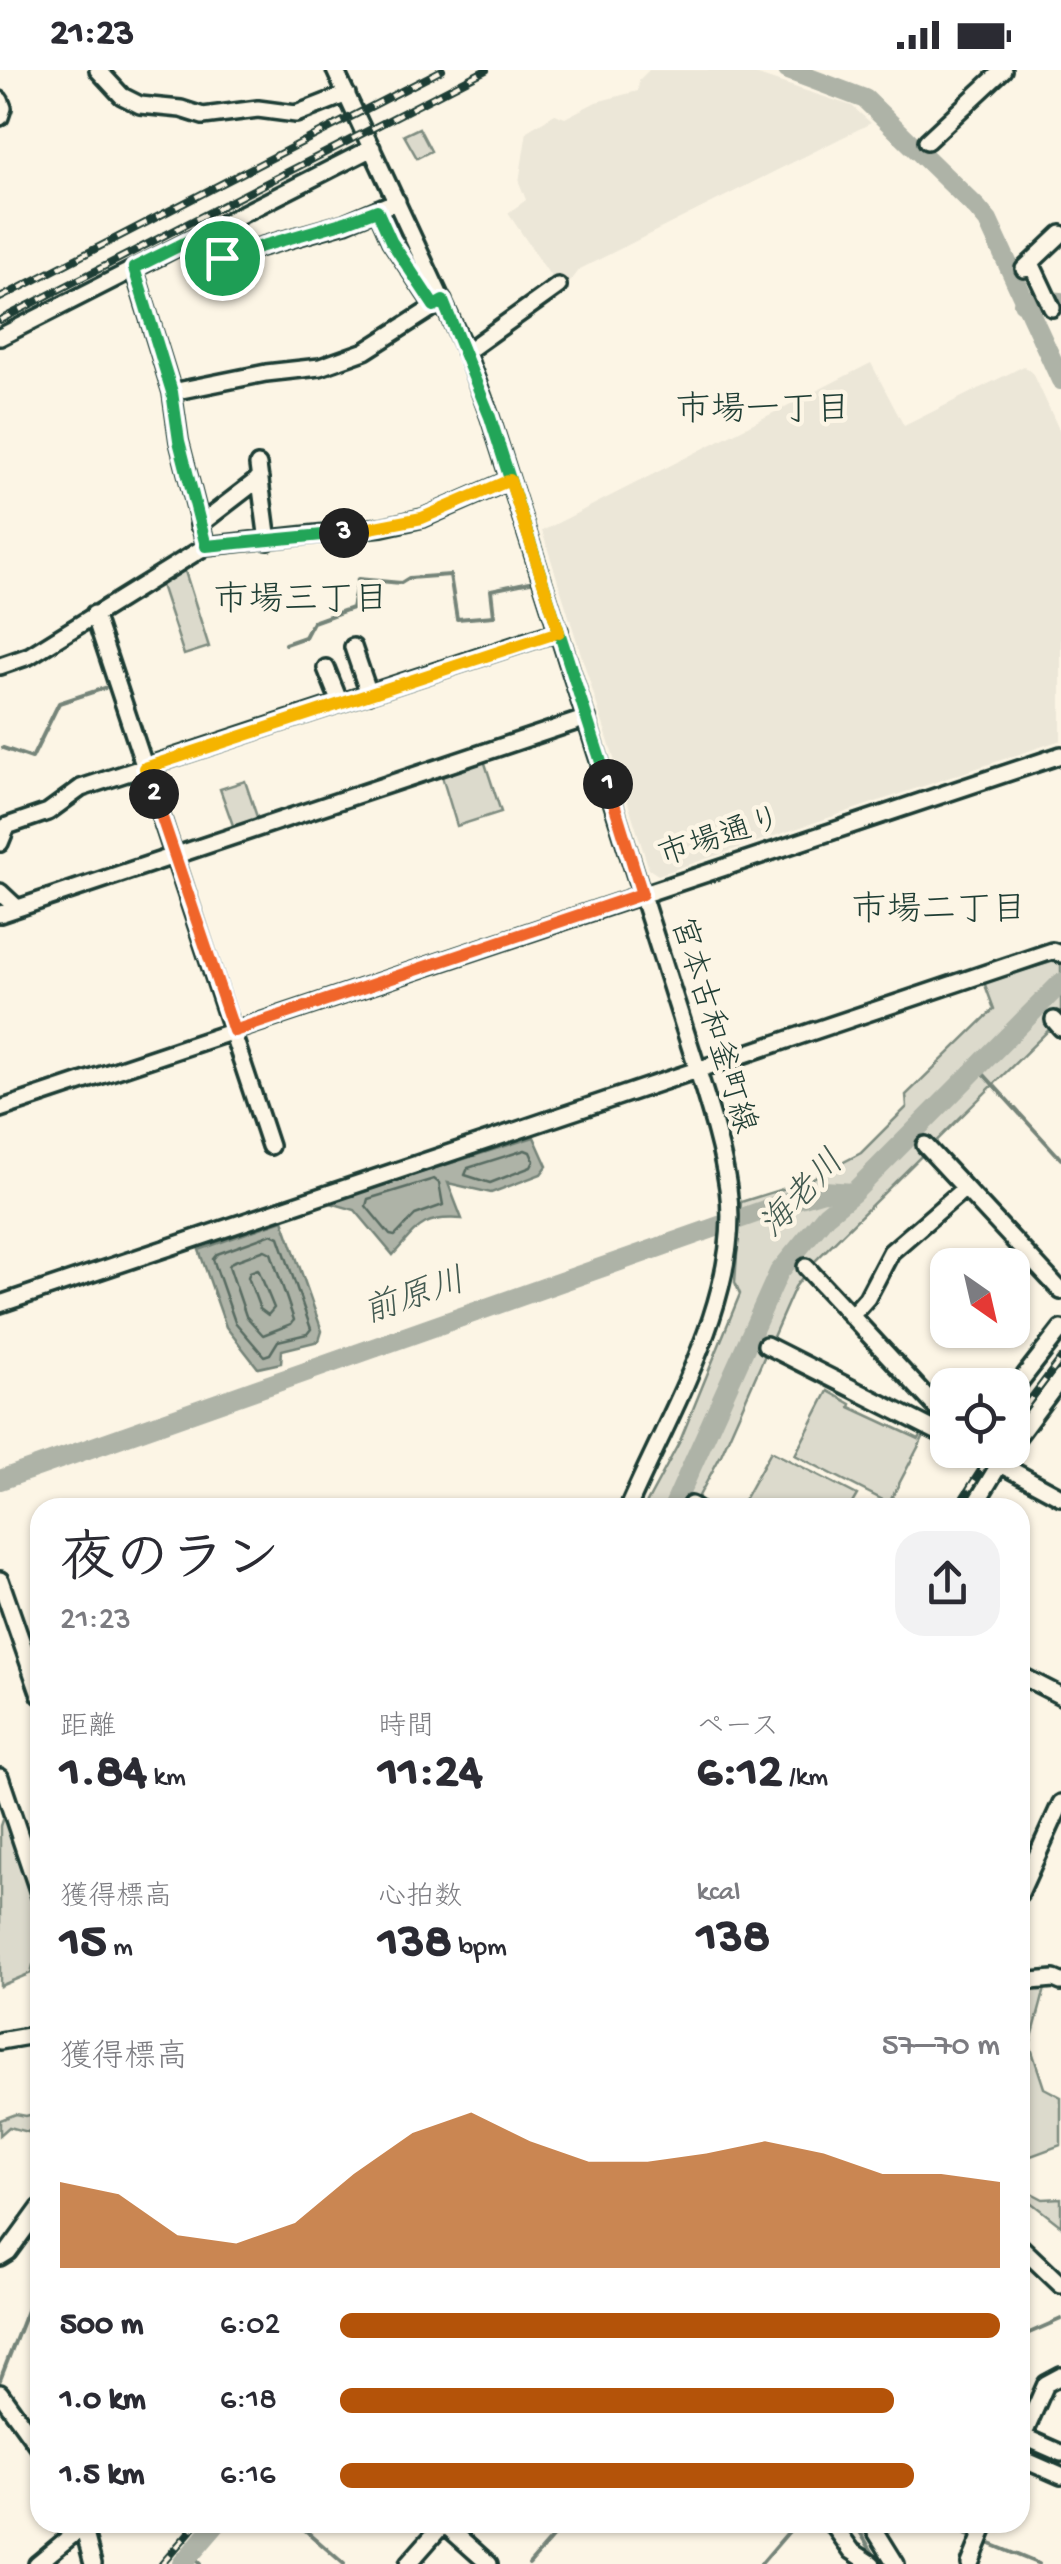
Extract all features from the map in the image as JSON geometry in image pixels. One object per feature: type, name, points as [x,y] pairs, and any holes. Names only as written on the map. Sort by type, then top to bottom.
[{"type":"street","points":[[98,70],[122,96],[140,105],[182,109],[203,116],[258,110],[296,114],[347,94]]},
{"type":"street","name":"宮本古和釜町線","points":[[335,70],[397,201],[438,304],[466,352],[559,632],[720,1146],[729,1222],[721,1287],[710,1325],[632,1498]]},
{"type":"street","points":[[927,141],[1003,70]]},
{"type":"street","points":[[0,100],[0,116]]},
{"type":"street","points":[[0,338],[372,148]]},
{"type":"street","points":[[211,230],[222,258],[345,222],[397,201]]},
{"type":"street","points":[[172,392],[266,373],[320,368],[366,351],[438,304],[391,241],[377,210]]},
{"type":"street","points":[[1049,303],[1028,266],[1061,234]]},
{"type":"street","points":[[134,268],[172,392],[179,441],[206,546]]},
{"type":"street","points":[[466,352],[558,286]]},
{"type":"street","points":[[198,525],[259,471],[268,540]]},
{"type":"street","points":[[0,666],[28,656],[206,546],[376,528],[422,518],[510,480]]},
{"type":"street","points":[[94,614],[270,1146]]},
{"type":"street","points":[[0,843],[7,826],[48,812],[80,788],[559,632]]},
{"type":"street","points":[[353,647],[368,694]]},
{"type":"street","points":[[326,668],[340,703]]},
{"type":"street","points":[[0,914],[586,718]]},
{"type":"street","name":"市場通り","points":[[0,1109],[1061,754]]},
{"type":"street","points":[[0,892],[17,908]]},
{"type":"street","points":[[0,1304],[1052,950],[1061,954]]},
{"type":"street","points":[[925,1145],[1061,1291]]},
{"type":"street","points":[[851,1316],[868,1298],[891,1252],[965,1188]]},
{"type":"street","points":[[806,1266],[930,1401]]},
{"type":"street","points":[[1030,1369],[1061,1329]]},
{"type":"street","points":[[766,1345],[930,1427]]},
{"type":"street","points":[[1030,1420],[1061,1378]]},
{"type":"street","points":[[979,1498],[996,1468]]},
{"type":"street","points":[[1006,1468],[1061,1496]]},
{"type":"street","points":[[0,1580],[30,1666]]},
{"type":"street","points":[[1030,1680],[1061,1696]]},
{"type":"street","points":[[0,1778],[30,1866]]},
{"type":"street","points":[[1030,1864],[1061,1803]]},
{"type":"street","points":[[1030,1981],[1061,1982]]},
{"type":"street","points":[[0,2041],[30,2036]]},
{"type":"street","points":[[0,2257],[30,2222]]},
{"type":"street","points":[[1030,2256],[1061,2285]]},
{"type":"street","points":[[1030,2419],[1046,2384],[1061,2376]]},
{"type":"street","points":[[0,2393],[30,2434]]},
{"type":"street","points":[[1030,2442],[1061,2453]]},
{"type":"street","points":[[1030,2462],[1061,2476]]},
{"type":"street","points":[[37,2564],[72,2533]]},
{"type":"street","points":[[84,2533],[93,2564]]},
{"type":"street","points":[[408,2564],[435,2533]]},
{"type":"street","points":[[455,2533],[489,2564]]},
{"type":"street","points":[[839,2533],[852,2551],[872,2564]]},
{"type":"street","points":[[877,2533],[896,2564]]},
{"type":"street","points":[[970,2564],[983,2533]]},
{"type":"shaded area","points":[[649,70],[743,70],[852,106],[871,123],[580,269],[562,293],[508,213],[526,200],[519,182],[527,131],[555,114],[565,118],[596,102],[638,91],[639,80]]},
{"type":"shaded area","points":[[419,128],[431,151],[417,158],[404,135]]},
{"type":"shaded area","points":[[871,363],[904,426],[1024,366],[1034,375],[1061,434],[1061,740],[658,875],[649,869],[542,531]]},
{"type":"shaded area","points":[[184,568],[209,647],[184,655],[160,582]]},
{"type":"shaded area","points":[[483,757],[501,812],[457,826],[440,770]]},
{"type":"shaded area","points":[[245,781],[259,823],[235,831],[220,789]]},
{"type":"shaded area","points":[[1061,954],[1061,1018],[815,1261],[795,1287],[721,1455],[698,1498],[649,1498],[680,1441],[740,1294],[735,1282],[741,1202],[805,1182],[861,1153],[907,1107],[906,1095],[994,1009],[984,982],[1051,962]]},
{"type":"shaded area","points":[[828,1391],[851,1404],[850,1407],[919,1439],[927,1430],[892,1498],[879,1498],[795,1455]]},
{"type":"shaded area","points":[[771,1451],[857,1495],[855,1498],[745,1498]]},
{"type":"shaded area","points":[[9,1813],[30,1879],[30,1973],[0,1986],[0,1826]]},
{"type":"shaded area","points":[[1046,1985],[1030,2045],[1030,1986]]},
{"type":"shaded area","points":[[1030,2045],[1044,2088],[1061,2097],[1061,2145],[1030,2156]]},
{"type":"shaded area","points":[[16,2114],[30,2115],[28,2132],[9,2127],[0,2135],[0,2120]]},
{"type":"shaded area","points":[[1030,2192],[1043,2199],[1061,2198],[1061,2226],[1030,2202]]},
{"type":"water","points":[[534,1137],[547,1166],[541,1174],[491,1193],[448,1183],[462,1219],[438,1219],[422,1225],[393,1255],[355,1210],[327,1202]]},
{"type":"water","points":[[283,1220],[322,1331],[319,1341],[282,1350],[281,1363],[258,1368],[226,1327],[199,1250]]},
{"type":"waterway","name":"海老川","points":[[788,70],[865,99],[977,208],[988,221],[1061,380]]},
{"type":"waterway","points":[[1023,303],[1061,302]]},
{"type":"waterway","points":[[285,644],[305,637],[313,622],[352,608],[358,579],[401,583],[409,578],[450,575],[457,619],[494,616],[491,590],[530,582]]},
{"type":"waterway","points":[[3,748],[32,758],[59,703],[111,686]]},
{"type":"waterway","name":"海老川","points":[[677,1498],[779,1272],[826,1215],[853,1193],[1061,983]]},
{"type":"waterway","points":[[978,1068],[1061,1159]]},
{"type":"waterway","name":"前原川","points":[[0,1480],[787,1202],[824,1191],[853,1193]]},
{"type":"waterway","points":[[0,2380],[30,2303]]},
{"type":"waterway","points":[[1030,2333],[1061,2319]]},
{"type":"waterway","points":[[1030,2453],[1061,2466]]},
{"type":"waterway","points":[[182,2564],[209,2533]]},
{"type":"waterway","points":[[309,2533],[344,2564]]},
{"type":"waterway","points":[[529,2564],[556,2533]]},
{"type":"waterway","points":[[761,2564],[788,2533]]},
{"type":"waterway","points":[[861,2533],[877,2560]]},
{"type":"waterway","points":[[962,2533],[974,2538]]},
{"type":"waterway","points":[[983,2541],[1039,2564]]},
{"type":"waterway","points":[[190,2555],[200,2564]]},
{"type":"railway","points":[[0,298],[442,70]]},
{"type":"railway","points":[[0,320],[486,70]]},
{"type":"railway","points":[[1030,1400],[1061,1359]]},
{"type":"railway","points":[[963,1498],[983,1468]]},
{"type":"railway","points":[[162,2564],[189,2533]]},
{"type":"district","name":"市場一丁目","points":[[763,412]]},
{"type":"district","name":"市場三丁目","points":[[301,602]]},
{"type":"district","name":"市場二丁目","points":[[939,912]]},
{"type":"route","points":[[377,210],[391,241],[434,306],[443,301],[490,417],[592,734],[642,894],[234,1031],[145,768],[559,632],[510,480],[422,518],[382,528],[206,546],[179,441],[172,392],[134,268],[211,230],[222,258],[377,210]]}]
